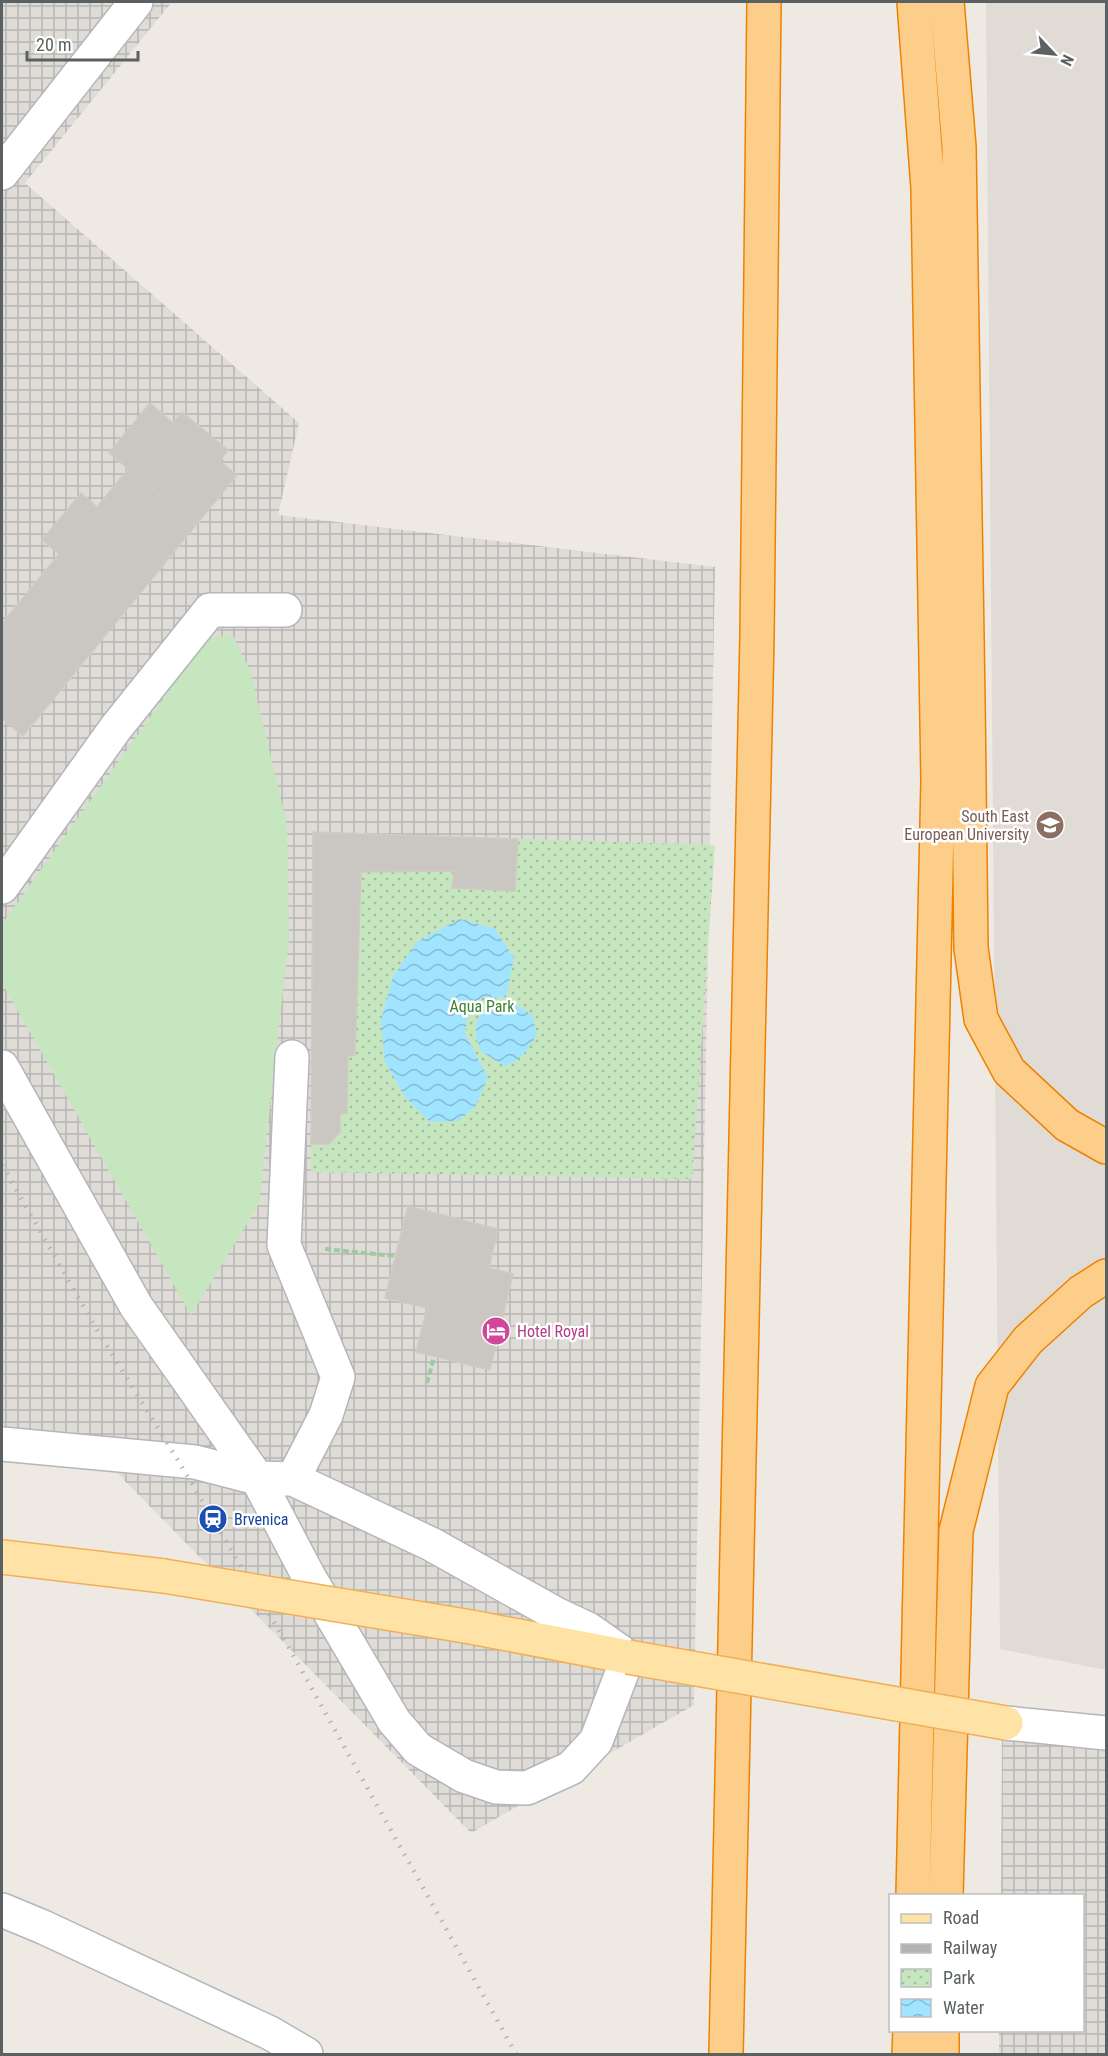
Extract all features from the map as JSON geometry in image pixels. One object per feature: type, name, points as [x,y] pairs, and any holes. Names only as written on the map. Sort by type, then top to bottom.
[{"type":"highway","points":[[726,2055],[757,636],[764,2]]},
{"type":"highway","points":[[913,1894],[938,780],[928,188],[914,2]]},
{"type":"highway","points":[[947,2],[958,147],[969,700],[971,948],[981,1019],[1009,1071],[1066,1125],[1107,1147]]},
{"type":"highway","points":[[946,1894],[956,1531],[992,1386],[1028,1340],[1081,1292],[1107,1276]]},
{"type":"highway","points":[[909,2055],[910,2032]]},
{"type":"highway","points":[[942,2032],[942,2055]]},
{"type":"main road","points":[[2,1557],[164,1576],[471,1627],[1006,1723]]},
{"type":"street","points":[[2,172],[136,2]]},
{"type":"street","points":[[2,887],[115,729],[210,610],[285,610]]},
{"type":"street","points":[[292,1058],[284,1245],[338,1377],[326,1415],[293,1479]]},
{"type":"street","points":[[2,1067],[136,1306],[257,1478],[309,1577],[394,1721],[418,1749],[464,1776],[496,1787],[527,1788],[571,1768],[596,1741],[628,1657],[588,1629],[556,1614],[431,1544],[293,1479],[257,1478],[195,1462],[2,1444]]},
{"type":"street","points":[[1006,1723],[1107,1733]]},
{"type":"street","points":[[2,1910],[270,2033],[306,2055]]},
{"type":"path","points":[[284,1245],[396,1256]]},
{"type":"path","points":[[427,1383],[434,1357]]},
{"type":"shaded area","points":[[2,2],[172,2],[25,183],[299,423],[278,515],[715,567],[694,1705],[471,1833],[116,1472],[2,1459]]},
{"type":"shaded area","name":"South East European University","points":[[986,2],[1106,2],[1106,1670],[1000,1649]]},
{"type":"shaded area","points":[[1002,1732],[1106,1743],[1106,2054],[999,2054],[999,2032],[1084,2032],[1084,1894],[1001,1894]]},
{"type":"green space","points":[[233,635],[251,673],[287,825],[289,938],[259,1204],[191,1315],[2,983],[2,924],[207,638]]},
{"type":"green space","name":"Aqua Park","points":[[313,832],[715,845],[692,1179],[311,1172]]},
{"type":"water","points":[[460,919],[495,929],[514,958],[506,997],[482,998],[468,1014],[465,1033],[488,1078],[475,1107],[458,1121],[430,1122],[405,1097],[385,1062],[381,1020],[393,976],[418,941]]},
{"type":"water","points":[[500,1004],[517,1005],[532,1015],[537,1034],[524,1054],[504,1066],[481,1051],[476,1038],[476,1023],[486,1008]]},
{"type":"building","points":[[150,403],[173,423],[182,412],[228,450],[220,461],[237,475],[196,525],[109,453]]},
{"type":"building","points":[[128,469],[196,525],[23,736],[2,719],[2,623],[59,554],[42,540],[81,493],[97,507]]},
{"type":"building","points":[[313,832],[518,839],[515,891],[452,888],[454,871],[361,872],[355,1055],[348,1056],[347,1113],[340,1114],[340,1132],[329,1144],[311,1144]]},
{"type":"building","name":"Hotel Royal","points":[[408,1206],[498,1229],[489,1268],[513,1274],[490,1370],[416,1352],[427,1308],[385,1298]]},
{"type":"railway","points":[[2,1165],[97,1330],[179,1462],[288,1646],[516,2054]]},
{"type":"place","name":"South East European University","points":[[1050,825]]},
{"type":"place","name":"Hotel Royal","points":[[496,1331]]},
{"type":"place","name":"Brvenica","points":[[213,1519]]}]
